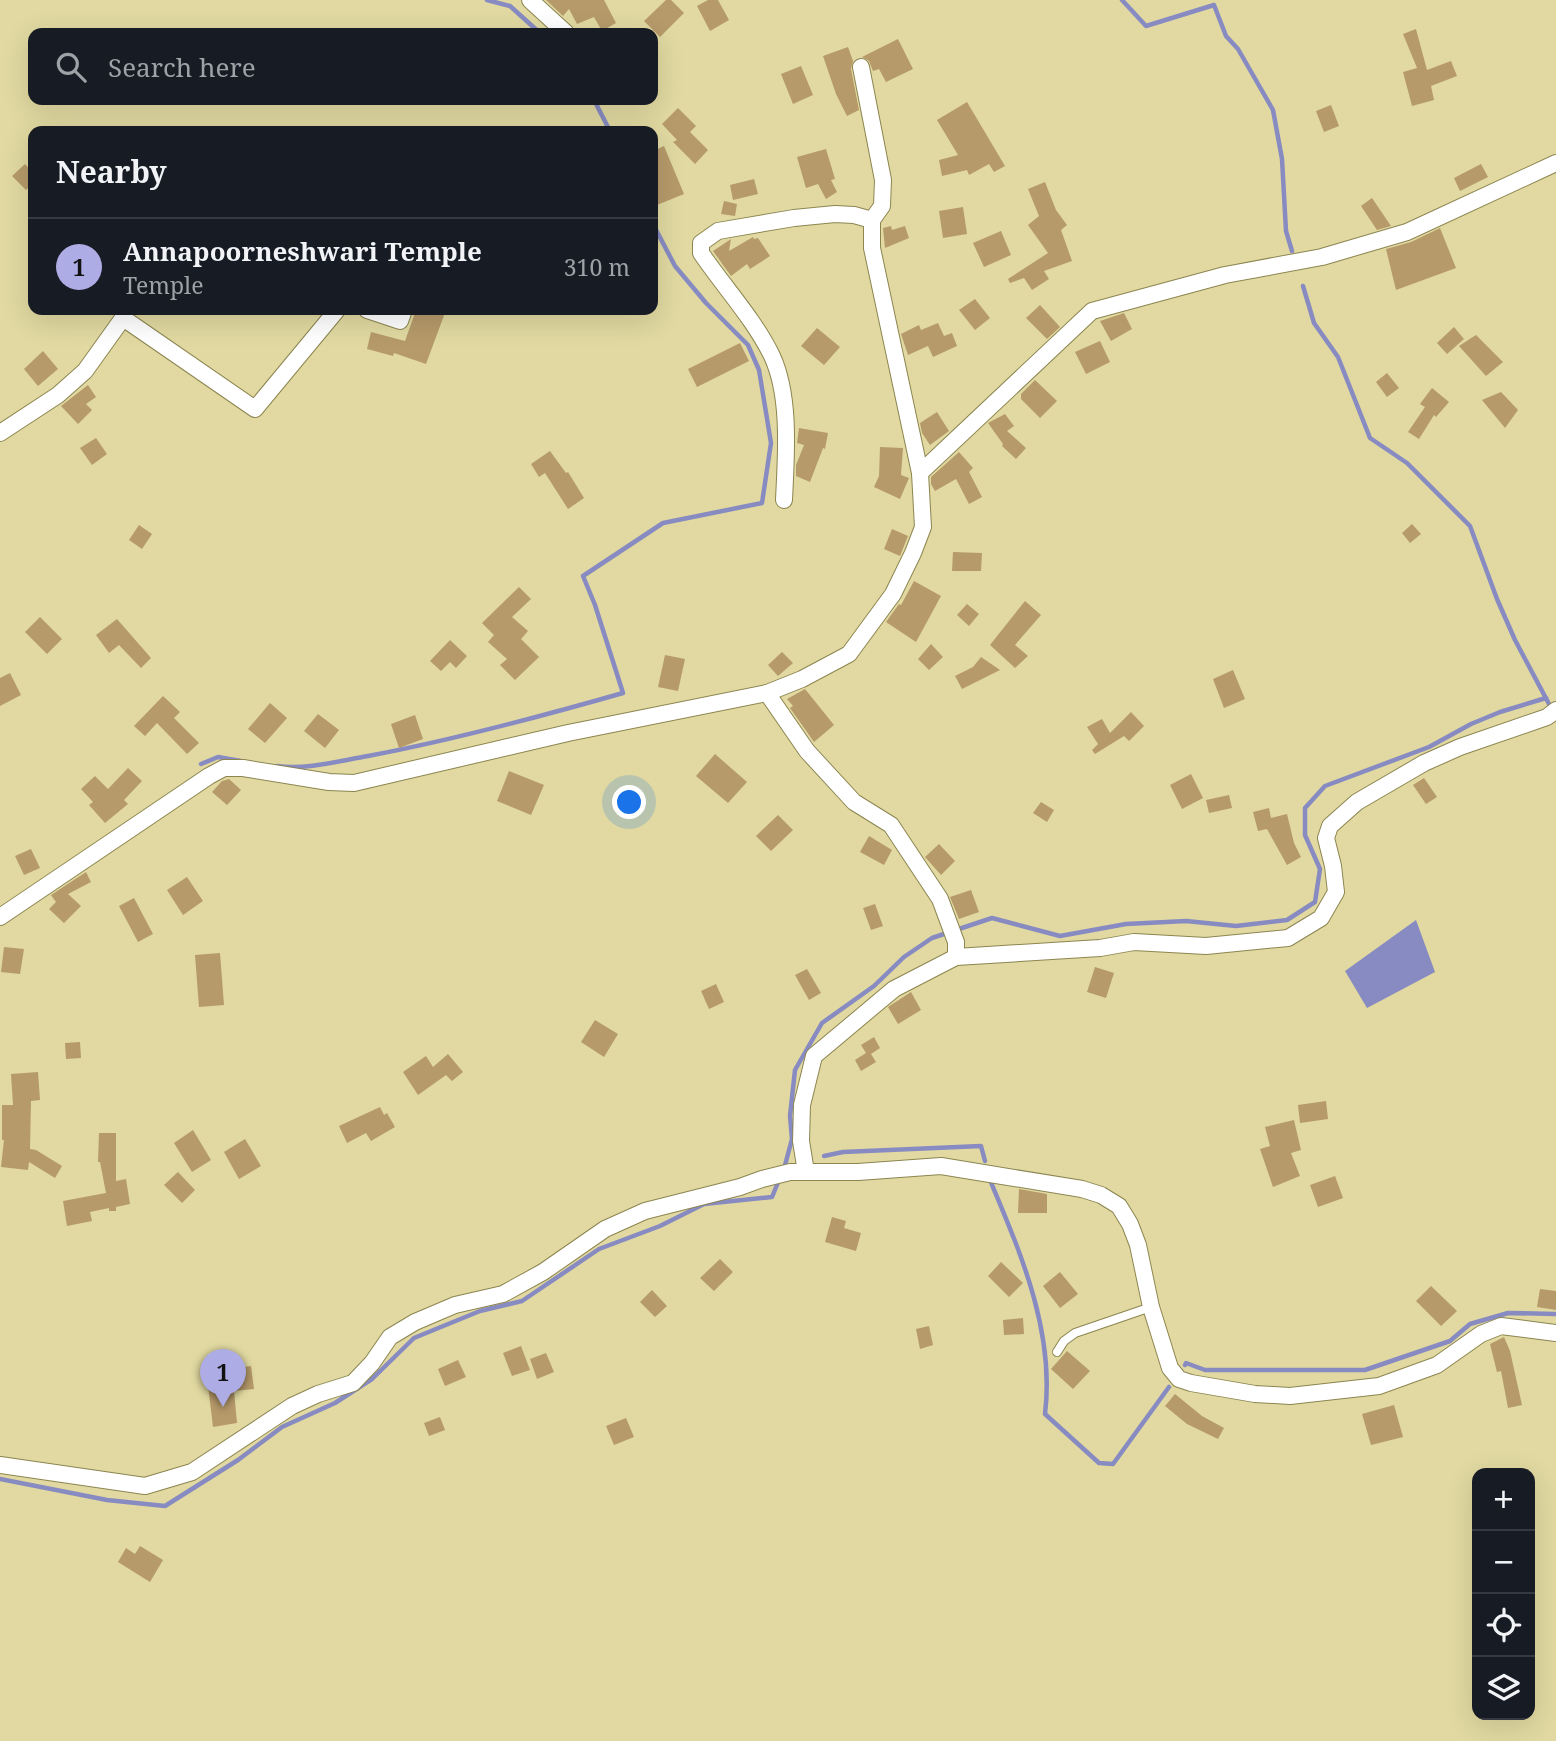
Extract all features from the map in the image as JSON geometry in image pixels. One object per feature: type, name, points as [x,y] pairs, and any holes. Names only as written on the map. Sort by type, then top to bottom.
[{"type":"street","points":[[530,0],[561,28]]},
{"type":"street","points":[[0,917],[224,768],[243,768],[329,782],[354,783],[568,733],[766,693],[802,679],[849,654],[893,594],[923,527],[920,473],[872,248],[872,220],[882,206],[883,180],[861,67]]},
{"type":"street","points":[[920,473],[1092,311],[1226,275],[1322,257],[1407,232],[1556,163]]},
{"type":"street","points":[[784,500],[786,456],[782,386],[772,356],[701,253],[701,243],[718,230],[794,218],[835,214],[872,220]]},
{"type":"street","points":[[0,433],[58,395],[85,371],[123,315]]},
{"type":"street","points":[[125,315],[256,409],[333,315]]},
{"type":"street","points":[[382,315],[400,321],[402,315]]},
{"type":"street","points":[[766,693],[807,751],[855,802],[891,825],[940,899],[956,949]]},
{"type":"street","points":[[798,1172],[802,1141],[802,1105],[814,1056],[894,989],[956,949],[1100,948],[1134,942],[1206,946],[1288,938],[1321,918],[1336,892],[1334,866],[1326,838],[1330,825],[1357,802],[1424,764],[1460,747],[1551,713]]},
{"type":"street","points":[[0,1465],[145,1486],[192,1472],[292,1406],[353,1383],[372,1363],[390,1337],[415,1322],[455,1305],[503,1294],[542,1272],[605,1229],[645,1211],[762,1179],[798,1172],[858,1172],[941,1166],[1082,1189],[1101,1195],[1119,1206],[1130,1224],[1170,1368],[1179,1379],[1255,1394],[1290,1396],[1379,1386],[1437,1365],[1481,1334],[1502,1326],[1556,1333]]},
{"type":"lane","points":[[1057,1352],[1075,1333],[1151,1307]]},
{"type":"water","points":[[1416,920],[1435,972],[1367,1008],[1345,971]]},
{"type":"building","points":[[546,0],[604,0],[616,23],[607,28],[600,28],[594,17],[577,24],[569,9],[563,16]]},
{"type":"building","points":[[666,0],[671,0],[684,13],[660,37],[658,28],[651,28],[644,21]]},
{"type":"building","points":[[708,0],[718,0],[729,20],[710,31],[697,6]]},
{"type":"building","points":[[1416,29],[1427,70],[1451,61],[1457,76],[1431,86],[1434,100],[1412,106],[1403,72],[1417,68],[1403,34]]},
{"type":"building","points":[[898,39],[913,69],[886,82],[879,69],[873,71],[869,61],[862,57]]},
{"type":"building","points":[[848,47],[853,61],[851,69],[859,110],[847,116],[823,56]]},
{"type":"building","points":[[801,66],[813,95],[793,104],[781,74]]},
{"type":"building","points":[[967,102],[1005,166],[994,172],[989,164],[969,175],[967,170],[942,176],[939,160],[958,155],[937,120]]},
{"type":"building","points":[[1331,105],[1339,126],[1324,132],[1316,111]]},
{"type":"building","points":[[678,108],[696,126],[690,132],[708,150],[695,164],[673,142],[677,140],[662,124]]},
{"type":"building","points":[[664,146],[684,194],[658,205],[658,181],[658,149]]},
{"type":"building","points":[[826,149],[835,179],[831,180],[837,192],[826,199],[818,184],[806,188],[797,157]]},
{"type":"building","points":[[25,164],[28,167],[28,188],[26,190],[12,176]]},
{"type":"building","points":[[1481,164],[1488,177],[1460,191],[1454,178]]},
{"type":"building","points":[[754,179],[758,194],[733,200],[730,185]]},
{"type":"building","points":[[1045,182],[1056,210],[1067,225],[1061,230],[1072,261],[1044,271],[1049,279],[1032,290],[1024,278],[1010,283],[1008,279],[1048,253],[1028,225],[1039,216],[1028,189]]},
{"type":"building","points":[[1372,198],[1391,226],[1377,230],[1361,206]]},
{"type":"building","points":[[724,201],[737,204],[735,216],[721,214]]},
{"type":"building","points":[[963,207],[967,234],[943,238],[939,211]]},
{"type":"building","points":[[891,226],[892,230],[905,226],[909,238],[885,248],[883,228]]},
{"type":"building","points":[[1440,228],[1456,268],[1396,290],[1386,249],[1411,242]]},
{"type":"building","points":[[1001,231],[1011,255],[984,267],[973,243]]},
{"type":"building","points":[[753,237],[758,238],[770,256],[750,269],[747,264],[731,276],[713,251],[731,239],[729,251]]},
{"type":"building","points":[[975,299],[990,318],[975,330],[959,310]]},
{"type":"building","points":[[1040,305],[1060,327],[1047,339],[1026,318]]},
{"type":"building","points":[[1124,313],[1132,329],[1111,341],[1100,321]]},
{"type":"building","points":[[414,315],[444,315],[426,364],[394,353],[393,356],[367,349],[371,332],[405,341]]},
{"type":"building","points":[[938,323],[944,336],[952,333],[957,346],[933,357],[928,346],[908,355],[901,334],[919,325],[921,330]]},
{"type":"building","points":[[1454,327],[1464,339],[1447,354],[1437,343]]},
{"type":"building","points":[[817,328],[840,347],[824,365],[801,346]]},
{"type":"building","points":[[1476,335],[1503,362],[1486,376],[1459,346]]},
{"type":"building","points":[[1100,341],[1110,362],[1086,374],[1075,352]]},
{"type":"building","points":[[740,343],[749,361],[697,387],[688,369]]},
{"type":"building","points":[[43,351],[58,369],[38,386],[24,369]]},
{"type":"building","points":[[1387,373],[1399,388],[1387,397],[1376,382]]},
{"type":"building","points":[[1035,380],[1057,401],[1040,418],[1021,399],[1021,394]]},
{"type":"building","points":[[88,385],[96,397],[86,404],[92,410],[78,424],[61,406]]},
{"type":"building","points":[[1432,388],[1449,402],[1436,417],[1434,415],[1419,439],[1408,432],[1425,407],[1420,404]]},
{"type":"building","points":[[1501,392],[1518,410],[1505,428],[1482,400]]},
{"type":"building","points":[[937,412],[949,431],[930,445],[922,433],[920,423]]},
{"type":"building","points":[[1005,414],[1014,426],[1007,431],[1026,448],[1016,459],[1002,446],[988,423]]},
{"type":"building","points":[[799,428],[828,433],[825,449],[823,448],[810,482],[796,476],[796,465],[804,445],[797,443]]},
{"type":"building","points":[[96,438],[107,454],[92,465],[80,448]]},
{"type":"building","points":[[880,447],[903,448],[901,475],[909,478],[900,499],[874,487],[879,476]]},
{"type":"building","points":[[550,451],[566,473],[568,472],[584,498],[568,509],[545,473],[539,477],[531,464]]},
{"type":"building","points":[[959,452],[973,468],[969,472],[982,497],[969,504],[956,479],[935,491],[931,484],[931,477]]},
{"type":"building","points":[[1412,524],[1421,534],[1410,543],[1402,533]]},
{"type":"building","points":[[139,525],[152,534],[142,549],[129,540]]},
{"type":"building","points":[[892,529],[908,536],[900,556],[884,549]]},
{"type":"building","points":[[953,552],[982,553],[981,571],[952,571]]},
{"type":"building","points":[[914,581],[941,596],[916,642],[886,622],[899,604],[901,605]]},
{"type":"building","points":[[519,587],[531,599],[512,617],[528,631],[521,639],[539,657],[515,680],[500,665],[507,659],[488,642],[494,635],[482,623]]},
{"type":"building","points":[[1025,601],[1041,615],[1015,645],[1028,656],[1015,668],[990,645]]},
{"type":"building","points":[[967,604],[979,614],[969,626],[957,615]]},
{"type":"building","points":[[40,617],[62,639],[47,654],[25,632]]},
{"type":"building","points":[[117,619],[151,658],[141,668],[119,645],[109,653],[96,635]]},
{"type":"building","points":[[450,640],[467,656],[456,668],[450,662],[441,671],[430,661]]},
{"type":"building","points":[[931,644],[943,657],[929,670],[918,659]]},
{"type":"building","points":[[782,652],[793,663],[778,676],[768,665]]},
{"type":"building","points":[[665,655],[685,659],[678,691],[658,687]]},
{"type":"building","points":[[981,657],[1000,670],[962,689],[955,676],[973,667]]},
{"type":"building","points":[[1233,670],[1245,699],[1224,708],[1213,679]]},
{"type":"building","points":[[10,673],[21,695],[0,706],[0,678]]},
{"type":"building","points":[[805,689],[834,725],[814,742],[790,708],[793,706],[787,699]]},
{"type":"building","points":[[163,696],[180,712],[174,718],[199,743],[187,754],[157,723],[145,736],[134,726]]},
{"type":"building","points":[[270,703],[287,718],[265,743],[248,729]]},
{"type":"building","points":[[1131,712],[1144,726],[1129,741],[1124,736],[1095,754],[1092,750],[1098,744],[1087,727],[1102,719],[1110,733]]},
{"type":"building","points":[[318,714],[339,730],[325,748],[304,731]]},
{"type":"building","points":[[415,715],[423,739],[399,748],[391,724]]},
{"type":"building","points":[[715,754],[747,782],[728,803],[696,776]]},
{"type":"building","points":[[128,768],[142,781],[124,800],[128,804],[105,823],[89,805],[93,802],[81,789],[95,776],[108,789]]},
{"type":"building","points":[[509,771],[544,785],[531,815],[497,801]]},
{"type":"building","points":[[1191,774],[1203,798],[1182,809],[1170,785]]},
{"type":"building","points":[[1424,778],[1437,797],[1426,804],[1413,785]]},
{"type":"building","points":[[229,779],[241,790],[227,805],[212,792],[222,781]]},
{"type":"building","points":[[1229,795],[1232,808],[1209,813],[1206,800]]},
{"type":"building","points":[[1041,802],[1054,810],[1047,822],[1033,813]]},
{"type":"building","points":[[1269,808],[1271,818],[1287,814],[1294,843],[1301,857],[1287,865],[1267,829],[1258,831],[1253,812]]},
{"type":"building","points":[[778,815],[793,830],[771,851],[756,836]]},
{"type":"building","points":[[869,836],[892,850],[884,865],[860,852]]},
{"type":"building","points":[[939,844],[955,861],[941,875],[925,857]]},
{"type":"building","points":[[31,849],[40,868],[24,875],[15,856]]},
{"type":"building","points":[[86,872],[91,882],[68,894],[81,906],[64,923],[49,909],[56,902],[51,895]]},
{"type":"building","points":[[187,877],[203,901],[183,915],[167,890]]},
{"type":"building","points":[[971,890],[979,912],[959,919],[950,897]]},
{"type":"building","points":[[134,898],[153,934],[138,942],[119,906]]},
{"type":"building","points":[[875,904],[883,926],[871,930],[863,908]]},
{"type":"building","points":[[4,947],[24,949],[20,974],[1,972]]},
{"type":"building","points":[[220,953],[224,1005],[199,1007],[195,955]]},
{"type":"building","points":[[1095,967],[1114,973],[1106,998],[1087,992]]},
{"type":"building","points":[[807,969],[821,993],[809,1000],[795,975]]},
{"type":"building","points":[[716,984],[724,1002],[709,1009],[701,991]]},
{"type":"building","points":[[911,992],[921,1010],[898,1024],[888,1007]]},
{"type":"building","points":[[595,1020],[618,1034],[604,1057],[581,1042]]},
{"type":"building","points":[[874,1037],[880,1048],[871,1054],[876,1062],[861,1071],[855,1060],[866,1053],[861,1045]]},
{"type":"building","points":[[80,1042],[81,1058],[66,1059],[65,1043]]},
{"type":"building","points":[[448,1054],[463,1072],[452,1081],[446,1075],[418,1095],[403,1072],[426,1056],[433,1067]]},
{"type":"building","points":[[38,1072],[40,1100],[31,1101],[30,1149],[62,1166],[55,1178],[29,1162],[28,1170],[1,1167],[4,1140],[2,1105],[13,1105],[11,1074]]},
{"type":"building","points":[[1326,1101],[1328,1119],[1300,1123],[1298,1105]]},
{"type":"building","points":[[380,1107],[395,1127],[371,1141],[366,1133],[347,1143],[339,1126]]},
{"type":"building","points":[[1294,1120],[1301,1150],[1291,1153],[1300,1176],[1273,1187],[1260,1149],[1270,1146],[1265,1127]]},
{"type":"building","points":[[193,1130],[211,1160],[192,1172],[174,1143]]},
{"type":"building","points":[[99,1133],[116,1133],[116,1181],[126,1179],[130,1204],[116,1207],[116,1211],[109,1211],[109,1208],[90,1212],[92,1221],[67,1226],[63,1201],[106,1193],[98,1162]]},
{"type":"building","points":[[245,1139],[261,1166],[239,1179],[224,1152]]},
{"type":"building","points":[[178,1172],[195,1190],[182,1203],[164,1185]]},
{"type":"building","points":[[1335,1176],[1343,1198],[1318,1207],[1310,1185]]},
{"type":"building","points":[[1019,1189],[1047,1194],[1047,1213],[1018,1213]]},
{"type":"building","points":[[832,1217],[846,1221],[844,1228],[861,1233],[856,1251],[825,1242]]},
{"type":"building","points":[[720,1259],[733,1272],[714,1291],[700,1278]]},
{"type":"building","points":[[1001,1262],[1023,1283],[1009,1297],[988,1276]]},
{"type":"building","points":[[1060,1272],[1078,1294],[1060,1308],[1043,1286]]},
{"type":"building","points":[[1431,1286],[1457,1311],[1441,1326],[1416,1301]]},
{"type":"building","points":[[1540,1289],[1556,1291],[1556,1310],[1537,1307]]},
{"type":"building","points":[[652,1290],[667,1306],[655,1317],[640,1302]]},
{"type":"building","points":[[1023,1318],[1024,1334],[1004,1335],[1003,1320]]},
{"type":"building","points":[[929,1326],[933,1345],[920,1349],[916,1329]]},
{"type":"building","points":[[1504,1337],[1510,1351],[1522,1405],[1508,1408],[1501,1371],[1497,1372],[1490,1344]]},
{"type":"building","points":[[521,1346],[530,1370],[512,1376],[503,1353]]},
{"type":"building","points":[[1067,1351],[1090,1371],[1073,1389],[1051,1369]]},
{"type":"building","points":[[546,1353],[554,1372],[537,1379],[530,1359]]},
{"type":"building","points":[[458,1360],[466,1377],[445,1386],[438,1369]]},
{"type":"building","points":[[251,1366],[254,1389],[234,1391],[237,1423],[213,1427],[207,1377],[219,1370]]},
{"type":"building","points":[[1175,1394],[1202,1416],[1224,1428],[1218,1439],[1187,1424],[1165,1406]]},
{"type":"building","points":[[1394,1405],[1403,1437],[1371,1445],[1362,1414]]},
{"type":"building","points":[[440,1417],[445,1430],[429,1436],[424,1423]]},
{"type":"building","points":[[626,1418],[634,1437],[614,1445],[606,1426]]},
{"type":"building","points":[[140,1546],[163,1560],[150,1582],[118,1562],[126,1548],[135,1554]]},
{"type":"waterway","points":[[487,0],[510,6],[534,28]]},
{"type":"waterway","points":[[1122,0],[1146,26],[1214,5],[1226,36],[1238,49],[1273,110],[1282,159],[1286,231],[1292,251]]},
{"type":"waterway","points":[[597,105],[607,126]]},
{"type":"waterway","points":[[277,766],[299,767],[400,750],[623,693],[583,576],[663,523],[762,503],[771,443],[759,370],[748,345],[706,303],[675,266],[658,234]]},
{"type":"waterway","points":[[1303,286],[1314,323],[1338,357],[1370,438],[1407,463],[1470,526],[1515,640],[1549,704]]},
{"type":"waterway","points":[[784,1169],[792,1139],[790,1116],[795,1070],[822,1023],[874,986],[904,957],[932,938],[992,918],[1060,936],[1126,924],[1186,921],[1236,926],[1287,920],[1315,902],[1320,869],[1305,835],[1305,808],[1325,786],[1429,747],[1500,712],[1546,698]]},
{"type":"waterway","points":[[201,764],[218,757],[241,761]]},
{"type":"waterway","points":[[824,1156],[843,1152],[981,1146],[985,1161]]},
{"type":"waterway","points":[[0,1479],[107,1500],[165,1506],[238,1460],[282,1427],[335,1403],[372,1379],[414,1338],[480,1311],[522,1301],[599,1249],[660,1226],[704,1204],[772,1197],[779,1180]]},
{"type":"waterway","points":[[990,1180],[1024,1265],[1040,1323],[1047,1383],[1045,1414],[1099,1463],[1113,1464],[1169,1387]]},
{"type":"waterway","points":[[1185,1365],[1186,1363],[1205,1370],[1365,1370],[1450,1341],[1470,1324],[1508,1313],[1556,1314]]},
{"type":"place","name":"Annapoorneshwari Temple","points":[[223,1407]]}]
